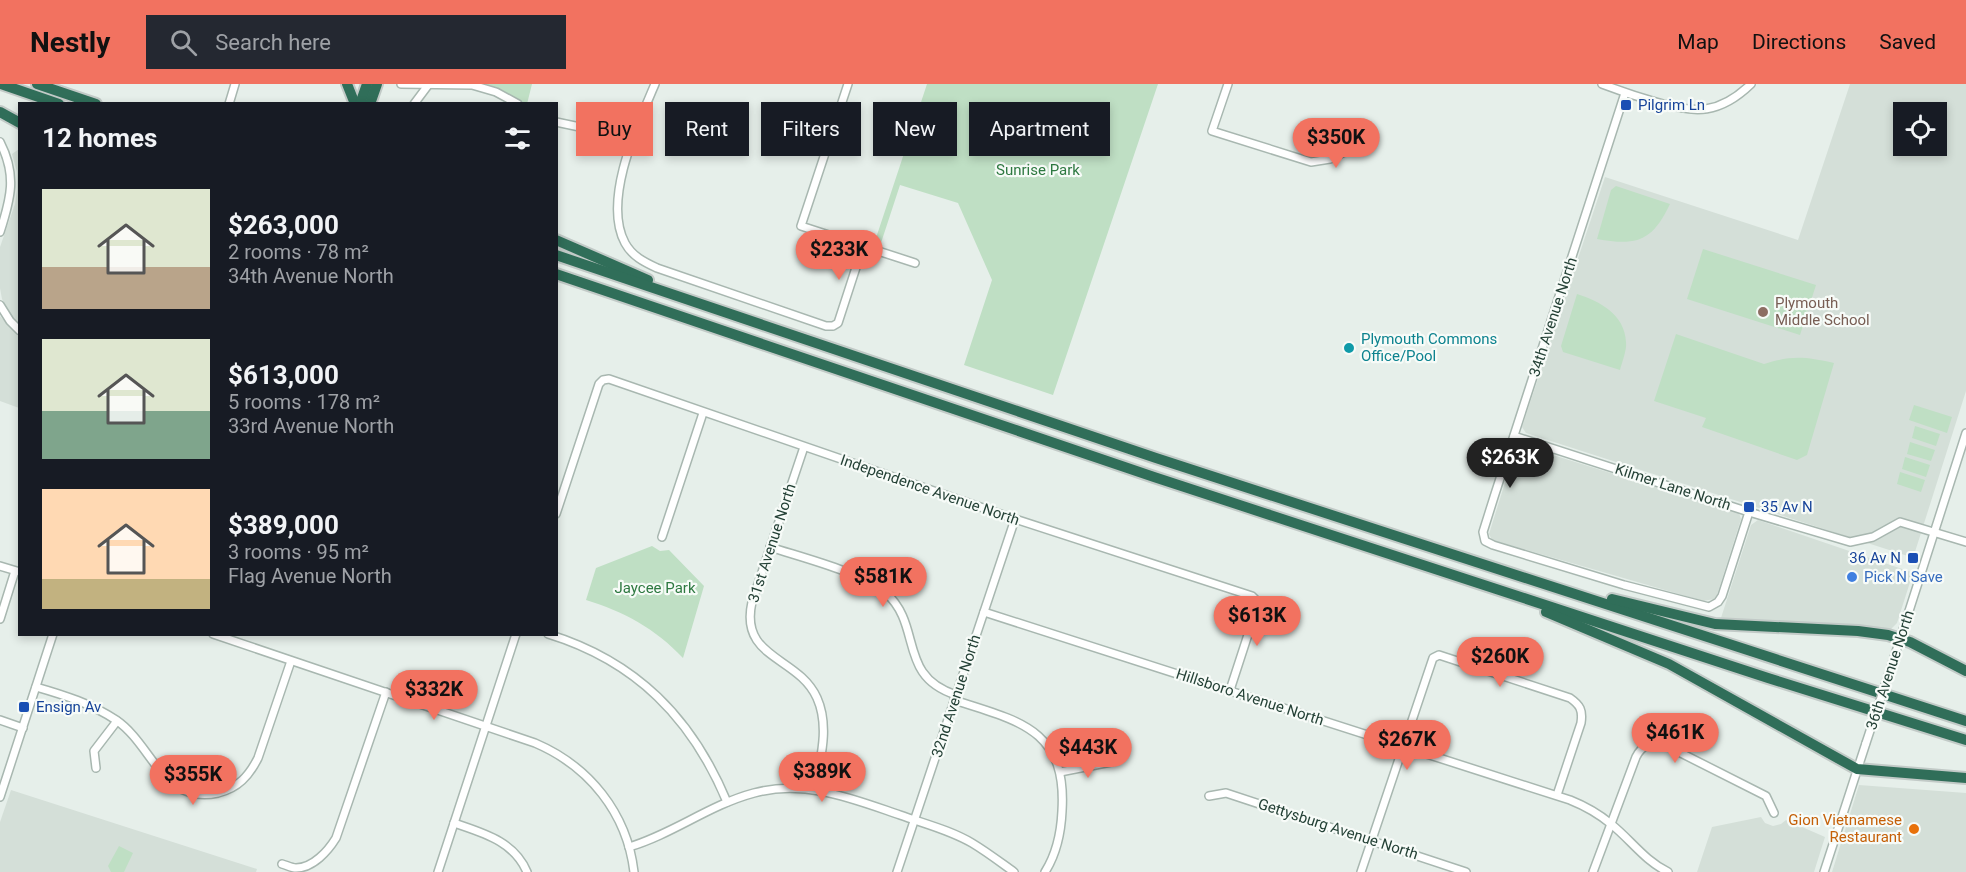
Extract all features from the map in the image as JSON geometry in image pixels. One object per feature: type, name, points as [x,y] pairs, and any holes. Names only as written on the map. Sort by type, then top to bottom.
[{"type":"highway","points":[[1,84],[53,102]]},
{"type":"highway","points":[[37,84],[90,102]]},
{"type":"highway","points":[[347,84],[354,102]]},
{"type":"highway","points":[[361,102],[367,84]]},
{"type":"highway","points":[[371,102],[377,84]]},
{"type":"highway","points":[[0,112],[18,122]]},
{"type":"highway","points":[[558,241],[643,277],[671,294]]},
{"type":"highway","points":[[558,256],[1156,458],[1966,721]]},
{"type":"highway","points":[[558,276],[1143,473],[1768,678],[1966,740]]},
{"type":"highway","points":[[1531,579],[1715,624],[1858,631],[1900,638],[1966,671]]},
{"type":"highway","points":[[1478,582],[1669,664],[1857,769],[1966,778]]},
{"type":"street","points":[[230,102],[236,84]]},
{"type":"street","points":[[401,84],[477,86],[496,92],[514,102]]},
{"type":"street","points":[[647,102],[655,84]]},
{"type":"street","points":[[848,84],[801,226],[915,263]]},
{"type":"street","points":[[1228,84],[1212,131],[1311,162],[1330,159],[1339,153]]},
{"type":"street","points":[[1602,84],[1682,110],[1698,111],[1727,103],[1751,84]]},
{"type":"street","points":[[415,102],[428,85]]},
{"type":"street","name":"34th Avenue North","points":[[1625,93],[1483,532],[1485,541],[1624,585],[1697,605],[1714,605],[1722,596],[1749,512]]},
{"type":"street","points":[[558,122],[576,126]]},
{"type":"street","points":[[0,142],[10,167],[12,181],[8,206],[0,232]]},
{"type":"street","points":[[628,156],[619,192],[621,231],[624,242],[631,252],[657,268],[826,327],[838,323],[863,246]]},
{"type":"street","points":[[0,305],[18,329]]},
{"type":"street","name":"Independence Avenue North","points":[[558,508],[599,384],[609,379],[1015,519],[1252,596],[1256,600],[1254,616],[1230,690]]},
{"type":"street","points":[[662,537],[703,413]]},
{"type":"street","name":"36th Avenue North","points":[[1824,872],[1966,433]]},
{"type":"street","name":"Kilmer Lane North","points":[[1514,436],[1850,542],[1873,537],[1900,522],[1966,542]]},
{"type":"street","name":"31st Avenue North","points":[[804,447],[752,602],[749,624],[752,635],[759,644],[801,676],[817,698],[824,730],[816,789]]},
{"type":"street","name":"32nd Avenue North","points":[[897,872],[1015,519]]},
{"type":"street","points":[[770,547],[861,578],[885,592],[900,611],[921,670],[936,687],[955,697],[1010,718],[1035,732],[1045,741],[1053,753],[1063,784],[1060,832],[1055,854],[1046,872]]},
{"type":"street","points":[[0,566],[17,572],[0,619]]},
{"type":"street","name":"Hillsboro Avenue North","points":[[984,612],[1581,804],[1611,824],[1641,854],[1668,872]]},
{"type":"street","points":[[0,797],[52,636]]},
{"type":"street","points":[[219,636],[553,750],[577,767],[599,788],[621,826],[629,847],[634,872]]},
{"type":"street","points":[[438,872],[515,636]]},
{"type":"street","points":[[553,636],[611,661],[657,696],[678,717],[696,741],[727,802]]},
{"type":"street","points":[[1361,872],[1433,658],[1438,656],[1570,698],[1580,706],[1583,716],[1557,795]]},
{"type":"street","points":[[36,687],[97,708],[117,721],[138,739],[160,772],[179,789],[199,794],[222,792],[233,788],[251,771],[258,758],[291,661]]},
{"type":"street","points":[[282,864],[296,868],[306,866],[320,858],[336,838],[386,692]]},
{"type":"street","points":[[0,720],[23,728]]},
{"type":"street","points":[[96,768],[94,751],[117,721]]},
{"type":"street","points":[[1593,872],[1636,756],[1640,750],[1652,743],[1665,745],[1766,796],[1774,813]]},
{"type":"street","points":[[1060,772],[1111,762]]},
{"type":"street","points":[[629,847],[658,837],[727,802],[755,793],[774,789],[816,789],[940,828],[964,839],[1014,872]]},
{"type":"street","name":"Gettysburg Avenue North","points":[[1209,795],[1226,793],[1466,872]]},
{"type":"street","points":[[454,823],[495,838],[507,845],[527,872]]},
{"type":"shaded area","name":"Plymouth Middle School","points":[[1850,84],[1966,84],[1966,391],[1914,555],[1911,557],[1526,433],[1522,427],[1605,177],[1798,240]]},
{"type":"shaded area","points":[[18,150],[18,323],[2,299],[0,288],[0,247],[15,204],[17,190],[17,172],[12,154]]},
{"type":"shaded area","points":[[0,316],[18,336],[18,408],[0,401]]},
{"type":"shaded area","points":[[1521,445],[1739,513],[1741,519],[1714,599],[1703,601],[1492,540],[1489,534],[1516,447]]},
{"type":"shaded area","points":[[1758,520],[1911,572],[1912,576],[1897,623],[1885,631],[1846,624],[1720,621],[1751,525]]},
{"type":"shaded area","points":[[1859,785],[1966,793],[1966,872],[1832,872]]},
{"type":"shaded area","points":[[11,790],[257,869],[256,872],[0,872],[0,822]]},
{"type":"shaded area","points":[[1761,817],[1765,823],[1773,826],[1786,820],[1825,837],[1814,872],[1697,872],[1712,827]]},
{"type":"green space","points":[[486,84],[532,84],[528,102],[523,102]]},
{"type":"green space","name":"Sunrise Park","points":[[927,84],[1158,84],[1053,395],[964,365],[992,280],[958,203],[900,185],[880,246],[874,244],[903,156],[957,156],[957,102],[921,102]]},
{"type":"green space","points":[[1616,186],[1670,204],[1649,234],[1632,241],[1622,242],[1597,239],[1611,190]]},
{"type":"green space","points":[[1703,249],[1816,285],[1800,335],[1687,299]]},
{"type":"green space","points":[[1577,294],[1610,310],[1621,324],[1625,332],[1626,345],[1620,370],[1563,352],[1561,346]]},
{"type":"green space","points":[[1676,334],[1764,364],[1799,358],[1834,363],[1807,455],[1797,460],[1702,427],[1706,418],[1654,401]]},
{"type":"green space","points":[[1914,405],[1952,417],[1947,433],[1909,420]]},
{"type":"green space","points":[[1915,426],[1940,434],[1936,446],[1912,438]]},
{"type":"green space","points":[[1910,442],[1935,450],[1931,461],[1907,454]]},
{"type":"green space","points":[[1905,457],[1930,465],[1926,477],[1902,469]]},
{"type":"green space","points":[[1900,472],[1925,480],[1921,492],[1897,484]]},
{"type":"green space","name":"Jaycee Park","points":[[652,546],[660,551],[669,550],[704,586],[683,658],[662,638],[638,622],[586,600],[596,568]]},
{"type":"green space","points":[[119,846],[133,853],[124,872],[111,872],[108,866]]},
{"type":"place","name":"Pilgrim Ln","points":[[1626,105]]},
{"type":"place","name":"Plymouth Middle School","points":[[1763,312]]},
{"type":"place","name":"Plymouth Commons Office/Pool","points":[[1349,348]]},
{"type":"place","name":"35 Av N","points":[[1749,507]]},
{"type":"place","name":"36 Av N","points":[[1913,558]]},
{"type":"place","name":"Pick N Save","points":[[1852,577]]},
{"type":"place","name":"Ensign Av","points":[[24,707]]},
{"type":"place","name":"Gion Vietnamese Restaurant","points":[[1914,829]]}]
